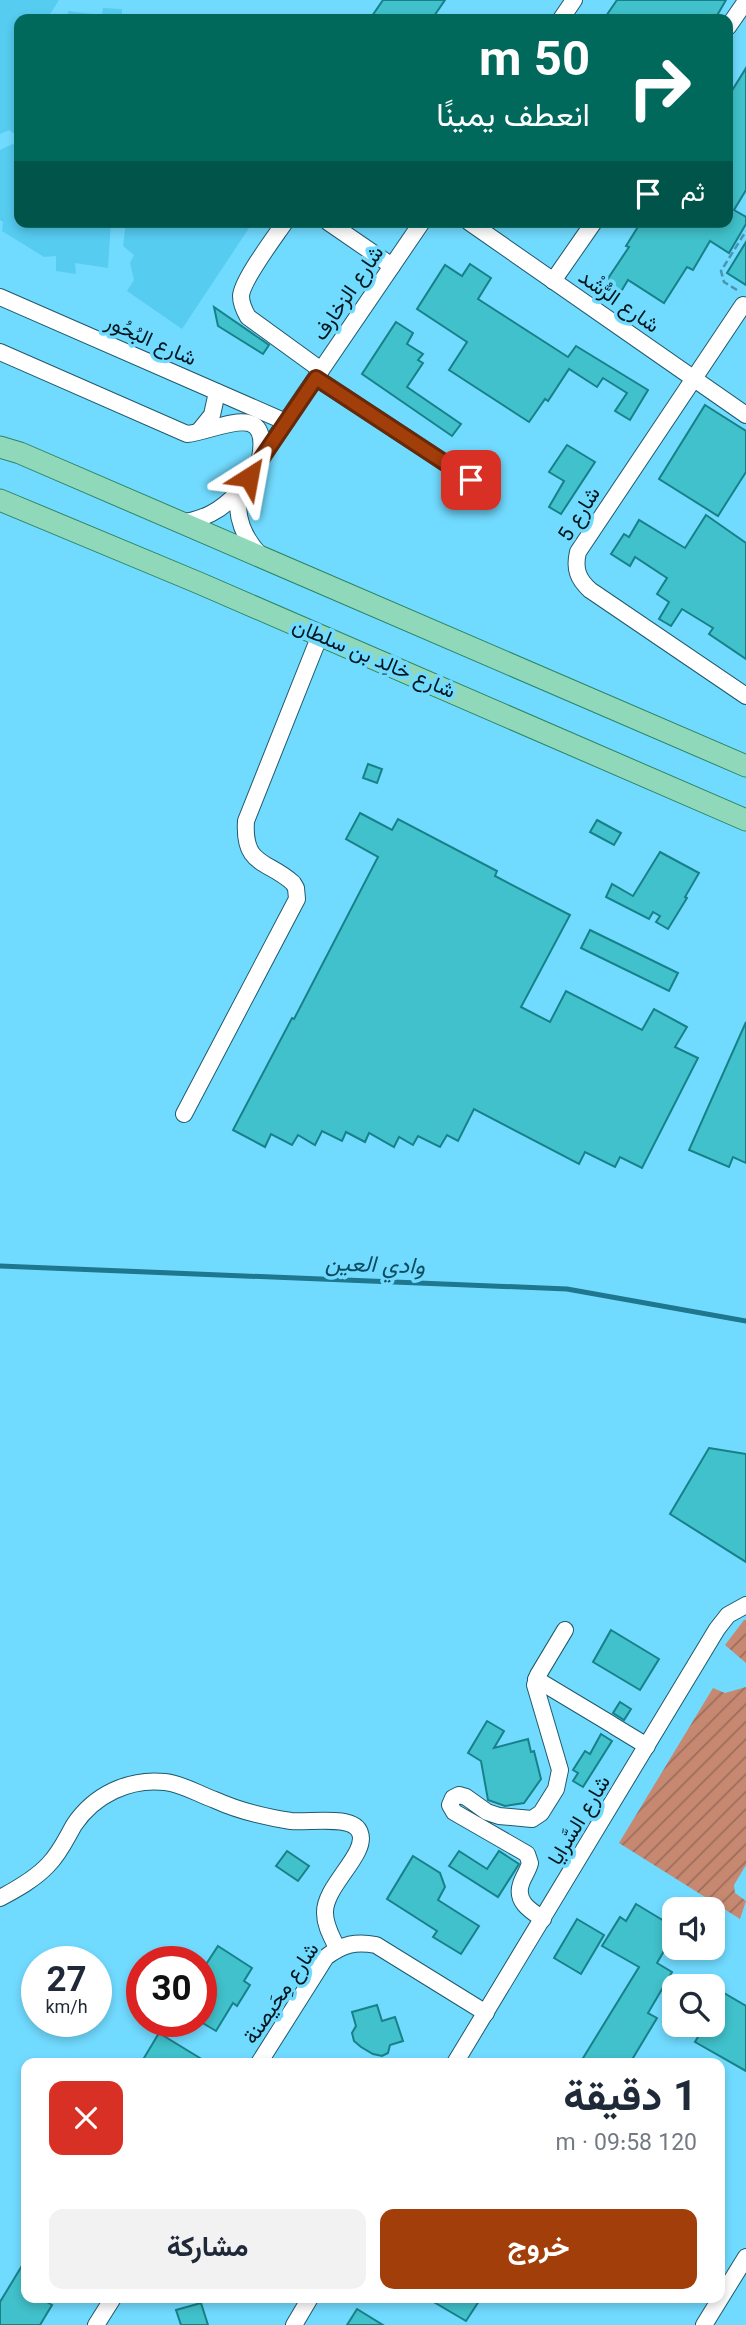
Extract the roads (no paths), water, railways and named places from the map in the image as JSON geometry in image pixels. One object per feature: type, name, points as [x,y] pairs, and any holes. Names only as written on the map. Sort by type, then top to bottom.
[{"type":"main road","points":[[7,452],[262,557],[746,766]]},
{"type":"main road","name":"شارع خالِد بن سلطان","points":[[0,500],[746,820]]},
{"type":"street","points":[[733,20],[746,1]]},
{"type":"street","points":[[281,228],[245,284],[241,297],[248,317],[318,374],[471,480]]},
{"type":"street","points":[[337,228],[393,266]]},
{"type":"street","name":"شارع الزخارف","points":[[178,523],[218,511],[238,492],[418,228]]},
{"type":"street","name":"شارع الرُّشْد","points":[[478,228],[746,415]]},
{"type":"street","points":[[553,281],[590,228]]},
{"type":"street","name":"شارع البُحُور","points":[[0,297],[286,422]]},
{"type":"street","name":"شارع 5","points":[[744,301],[578,552],[575,562],[582,583],[590,590],[746,696]]},
{"type":"street","points":[[0,352],[187,434],[236,421],[248,422],[261,435],[263,441],[259,461]]},
{"type":"street","points":[[197,433],[212,415],[217,392]]},
{"type":"street","points":[[238,492],[237,507],[244,535],[262,557]]},
{"type":"street","points":[[184,1114],[297,899],[293,883],[262,864],[250,850],[245,831],[246,821],[320,635]]},
{"type":"street","name":"شارع السَّرايا","points":[[458,2058],[722,1622],[746,1605]]},
{"type":"street","points":[[543,1919],[524,1906],[519,1893],[522,1880],[530,1867],[527,1854],[454,1812],[450,1805],[453,1798],[459,1795],[499,1816],[532,1819],[541,1813],[556,1789],[560,1770],[535,1690],[536,1679],[565,1630]]},
{"type":"street","points":[[536,1679],[648,1746]]},
{"type":"street","points":[[0,1898],[49,1864],[59,1853],[82,1815],[103,1796],[130,1784],[168,1782],[264,1816],[301,1822],[344,1821],[357,1828],[361,1837],[360,1846],[332,1889],[325,1910],[326,1924],[337,1948]]},
{"type":"street","name":"شارع مِحَيصنة","points":[[262,2058],[326,1956],[349,1943],[376,1945],[486,2013]]},
{"type":"street","points":[[725,2292],[746,2257]]},
{"type":"street","points":[[96,2325],[110,2303]]},
{"type":"street","points":[[293,2325],[307,2303]]},
{"type":"street","points":[[705,2325],[718,2303]]},
{"type":"waterway","name":"وادي العين","points":[[0,1266],[567,1289],[746,1321]]}]
